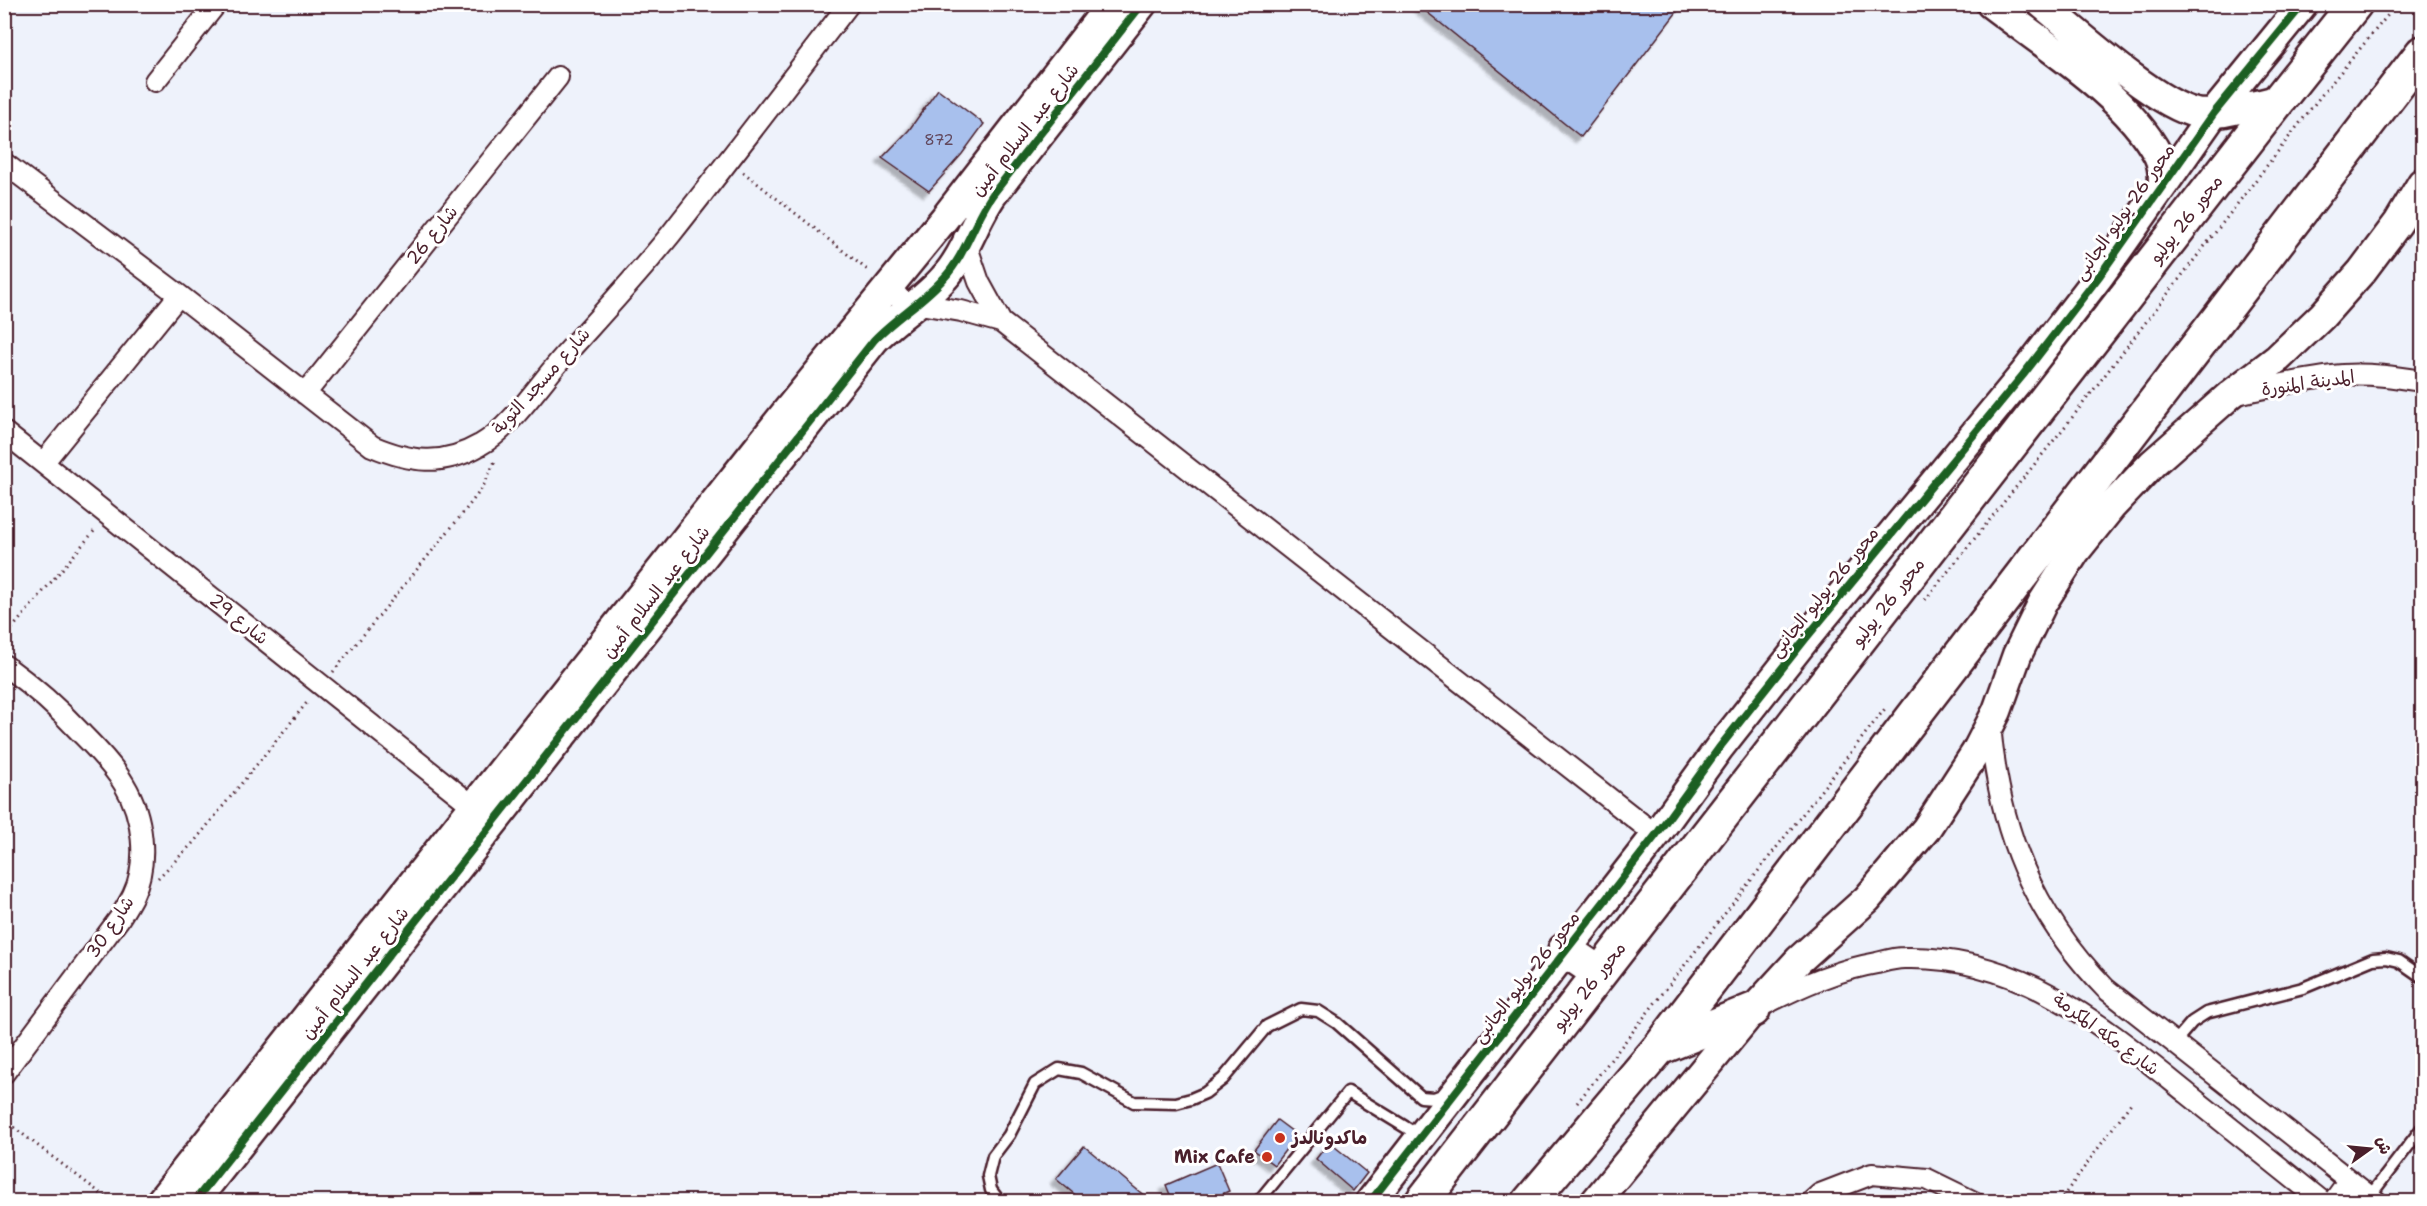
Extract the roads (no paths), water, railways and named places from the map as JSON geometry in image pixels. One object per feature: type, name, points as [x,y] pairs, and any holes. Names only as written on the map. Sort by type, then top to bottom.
[{"type":"highway","name":"محور 26 يوليو","points":[[1422,1202],[2355,4]]},
{"type":"highway","points":[[1529,1202],[1660,1047],[2422,53]]},
{"type":"highway","points":[[1565,950],[1599,973]]},
{"type":"highway","points":[[1660,1047],[1754,1010]]},
{"type":"street","points":[[155,81],[216,4]]},
{"type":"street","name":"شارع مسجد التوبة","points":[[4,163],[179,295],[372,446],[398,457],[427,461],[455,456],[481,445],[503,426],[617,297],[670,235],[849,4]]},
{"type":"street","name":"شارع عبد السلام أمين","points":[[194,1202],[657,595],[891,283],[944,219],[1111,4]]},
{"type":"street","name":"شارع عبد السلام أمين","points":[[160,1202],[473,807],[874,340],[894,320],[945,278],[966,247],[975,225],[993,194],[1142,4]]},
{"type":"street","points":[[1991,4],[2092,81],[2120,107],[2143,133],[2159,156],[2163,182]]},
{"type":"street","points":[[2042,4],[2138,81],[2177,106],[2197,113],[2214,113],[2278,100]]},
{"type":"street","name":"محور 26 يوليو الجانبى","points":[[1370,1202],[1656,835],[1719,748],[1806,638],[2023,375],[2100,274],[2214,113],[2303,4]]},
{"type":"street","name":"شارع 26","points":[[305,394],[558,77]]},
{"type":"street","points":[[2120,107],[2138,81]]},
{"type":"street","points":[[1595,1202],[1754,1010],[1799,960],[1843,922],[1898,865],[1953,791],[1990,724],[2043,602],[2075,552],[2112,506],[2137,480],[2230,395],[2277,358],[2322,316],[2362,272],[2398,223],[2422,183]]},
{"type":"street","points":[[944,219],[957,225],[963,233],[979,282],[1001,322],[1656,835]]},
{"type":"street","points":[[891,283],[898,297],[908,303],[1001,322]]},
{"type":"street","points":[[43,463],[179,295]]},
{"type":"street","name":"المدينة المنورة","points":[[2230,395],[2344,375],[2389,375],[2422,381]]},
{"type":"street","name":"شارع 29","points":[[4,432],[473,807]]},
{"type":"street","name":"شارع 30","points":[[4,665],[63,713],[95,747],[125,785],[136,810],[142,838],[141,866],[134,894],[119,919],[4,1073]]},
{"type":"street","name":"شارع مكه المكرمة","points":[[1990,724],[1993,756],[2005,819],[2015,849],[2038,900],[2068,947],[2106,989],[2363,1194]]},
{"type":"street","name":"شارع مكه المكرمة","points":[[1754,1010],[1811,981],[1851,967],[1902,958],[1952,961],[2001,972],[2047,991],[2089,1017],[2323,1202]]},
{"type":"street","points":[[2156,1068],[2175,1043]]},
{"type":"street","points":[[2259,1151],[2277,1124]]},
{"type":"street","points":[[1811,1202],[1820,1194],[1872,1174],[1927,1179],[1974,1202]]},
{"type":"street","points":[[2333,1202],[2363,1194]]},
{"type":"lane","points":[[2175,1043],[2192,1022],[2206,1013],[2303,988],[2373,959],[2386,958],[2398,961],[2422,977]]},
{"type":"lane","points":[[1000,1202],[991,1190],[988,1176],[993,1156],[1009,1135],[1035,1084],[1059,1069],[1081,1073],[1134,1102],[1176,1103],[1191,1099],[1205,1093],[1223,1079],[1266,1026],[1301,1008],[1318,1011],[1337,1023],[1421,1097],[1434,1098],[1456,1091]]},
{"type":"lane","points":[[1258,1202],[1348,1092],[1420,1137]]},
{"type":"lane","points":[[2363,1194],[2422,1128]]},
{"type":"place","name":"ماكدونالدز","points":[[1280,1138]]},
{"type":"place","name":"Mix Cafe","points":[[1267,1157]]}]
